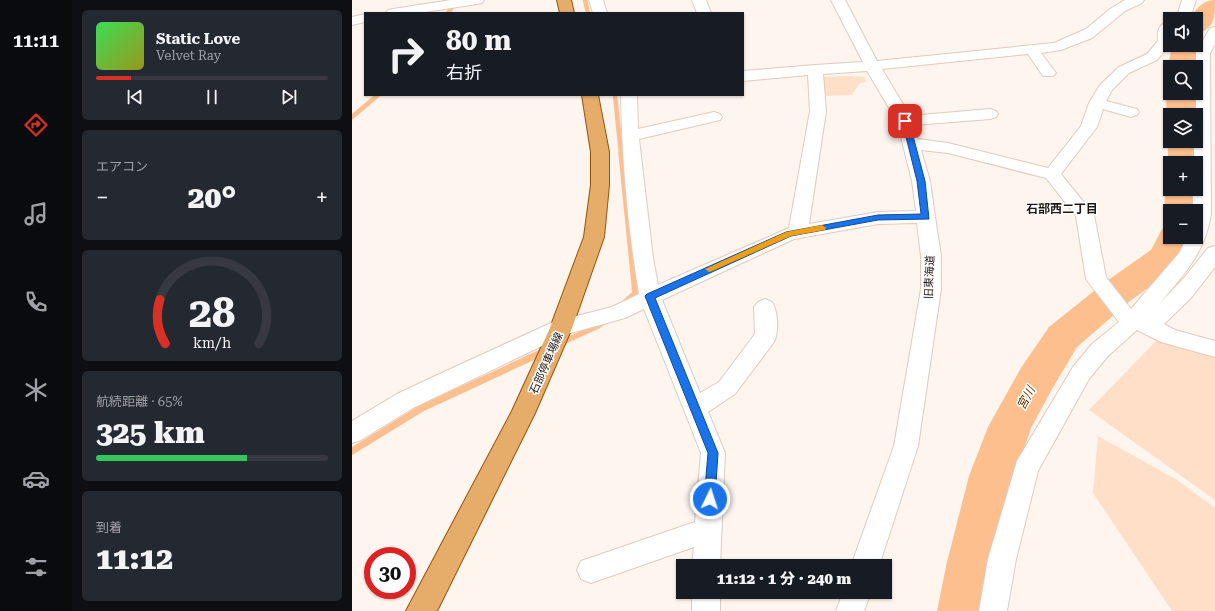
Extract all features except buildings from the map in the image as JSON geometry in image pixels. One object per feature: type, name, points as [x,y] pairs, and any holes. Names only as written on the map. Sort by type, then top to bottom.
[{"type":"main road","points":[[564,0],[567,12]]},
{"type":"main road","name":"石部停車場線","points":[[421,611],[523,413],[561,328],[594,237],[600,185],[600,152],[590,96]]},
{"type":"street","points":[[471,12],[473,0]]},
{"type":"street","points":[[399,12],[476,0]]},
{"type":"street","points":[[596,0],[600,12]]},
{"type":"street","points":[[700,0],[704,12]]},
{"type":"street","name":"旧東海道","points":[[838,0],[872,66],[905,121],[921,181],[932,256],[931,289],[906,446],[868,559]]},
{"type":"street","points":[[744,76],[815,69],[872,66],[1056,47],[1077,40],[1095,30],[1126,3],[1137,0]]},
{"type":"street","points":[[1185,12],[1189,0]]},
{"type":"street","points":[[352,21],[364,18]]},
{"type":"street","points":[[1215,31],[1203,53],[1215,140]]},
{"type":"street","points":[[1052,174],[1063,162],[1089,127],[1097,103],[1105,88],[1124,70],[1152,57],[1163,43]]},
{"type":"street","points":[[1032,50],[1048,72]]},
{"type":"street","points":[[798,232],[818,111],[815,69]]},
{"type":"street","points":[[629,96],[630,136],[643,258],[650,296],[713,453],[706,559]]},
{"type":"street","points":[[993,611],[1002,559],[1026,469],[1081,373],[1100,350],[1135,321],[1188,255],[1200,232],[1210,96]]},
{"type":"street","points":[[1097,103],[1131,112]]},
{"type":"street","points":[[905,121],[990,114]]},
{"type":"street","points":[[630,136],[714,117]]},
{"type":"street","points":[[910,143],[948,148],[1052,174],[1085,215],[1096,280],[1135,321],[1169,336],[1215,349]]},
{"type":"street","points":[[352,433],[405,401],[561,328],[618,313],[650,296],[789,234],[878,218],[926,217]]},
{"type":"street","points":[[1135,321],[1168,310],[1186,292],[1215,254]]},
{"type":"street","points":[[695,408],[727,388],[766,336],[765,307]]},
{"type":"street","points":[[591,570],[708,530]]},
{"type":"street","points":[[706,599],[706,611]]},
{"type":"street","points":[[850,611],[854,599]]},
{"type":"shaded area","points":[[821,77],[865,77],[866,82],[860,83],[852,95],[822,96]]},
{"type":"shaded area","points":[[1157,340],[1215,357],[1215,500],[1089,410]]},
{"type":"shaded area","points":[[1098,436],[1177,480],[1215,508],[1215,611],[1172,611],[1093,493]]},
{"type":"waterway","points":[[449,12],[457,0]]},
{"type":"waterway","points":[[585,0],[588,12]]},
{"type":"waterway","name":"宮川","points":[[1203,18],[1210,9],[1215,6]]},
{"type":"waterway","name":"宮川","points":[[1182,60],[1184,52]]},
{"type":"waterway","points":[[352,117],[377,96]]},
{"type":"waterway","points":[[615,96],[621,154]]},
{"type":"waterway","name":"宮川","points":[[1181,100],[1182,108]]},
{"type":"waterway","name":"宮川","points":[[1183,148],[1184,156]]},
{"type":"waterway","points":[[621,153],[635,293],[624,303]]},
{"type":"waterway","name":"宮川","points":[[1182,196],[1182,204]]},
{"type":"waterway","name":"宮川","points":[[963,611],[972,562],[992,476],[1010,427],[1036,379],[1063,337],[1117,292],[1165,257],[1171,244]]},
{"type":"waterway","points":[[561,343],[598,326],[607,319]]},
{"type":"waterway","points":[[540,353],[545,351]]},
{"type":"waterway","points":[[352,451],[422,408],[543,352]]},
{"type":"slow traffic","points":[[709,269],[789,234],[822,228]]},
{"type":"district","name":"石部西二丁目","points":[[1062,209]]},
{"type":"route","points":[[710,499],[713,453],[650,296],[789,234],[878,218],[926,217],[921,181],[908,139],[905,121]]}]
